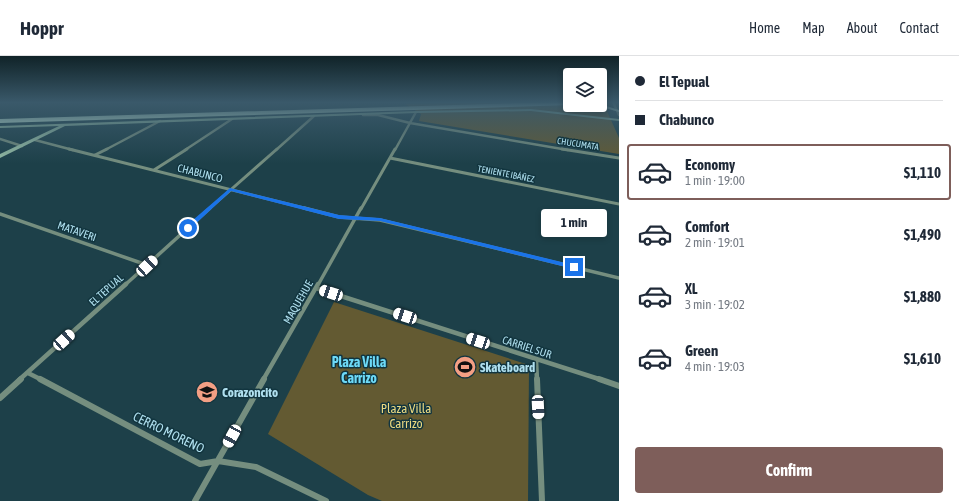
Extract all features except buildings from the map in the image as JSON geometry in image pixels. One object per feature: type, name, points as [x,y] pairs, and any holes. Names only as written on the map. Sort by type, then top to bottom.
[{"type":"street","points":[[0,127],[118,123]]},
{"type":"street","points":[[94,155],[157,123]]},
{"type":"street","points":[[154,170],[226,123]]},
{"type":"street","name":"EL TEPUAL","points":[[0,398],[306,123]]},
{"type":"street","name":"CHUCUMATA","points":[[410,123],[619,158]]},
{"type":"street","name":"MAQUEHUE","points":[[195,501],[410,123]]},
{"type":"street","points":[[0,156],[66,125]]},
{"type":"street","points":[[0,139],[22,146]]},
{"type":"street","name":"CHABUNCO","points":[[35,140],[339,217],[380,220],[619,278]]},
{"type":"street","name":"TENIENTE IBÁÑEZ","points":[[390,158],[619,204]]},
{"type":"street","name":"MATAVERI","points":[[0,214],[147,266]]},
{"type":"street","name":"CARRIEL SUR","points":[[316,288],[619,386]]},
{"type":"street","points":[[536,360],[542,501]]},
{"type":"street","name":"CERRO MORENO","points":[[28,373],[200,464],[218,461],[256,467],[326,501]]},
{"type":"green space","points":[[430,123],[612,123],[619,138],[619,154]]},
{"type":"green space","name":"Plaza Villa Carrizo","points":[[334,302],[529,365],[528,501],[382,501],[368,495],[268,434]]},
{"type":"place","name":"Skateboard","points":[[465,367]]},
{"type":"place","name":"Corazoncito","points":[[207,392]]},
{"type":"district","name":"Plaza Villa Carrizo","points":[[359,370]]},
{"type":"route","points":[[188,228],[230,190],[339,217],[372,218],[574,267]]}]
